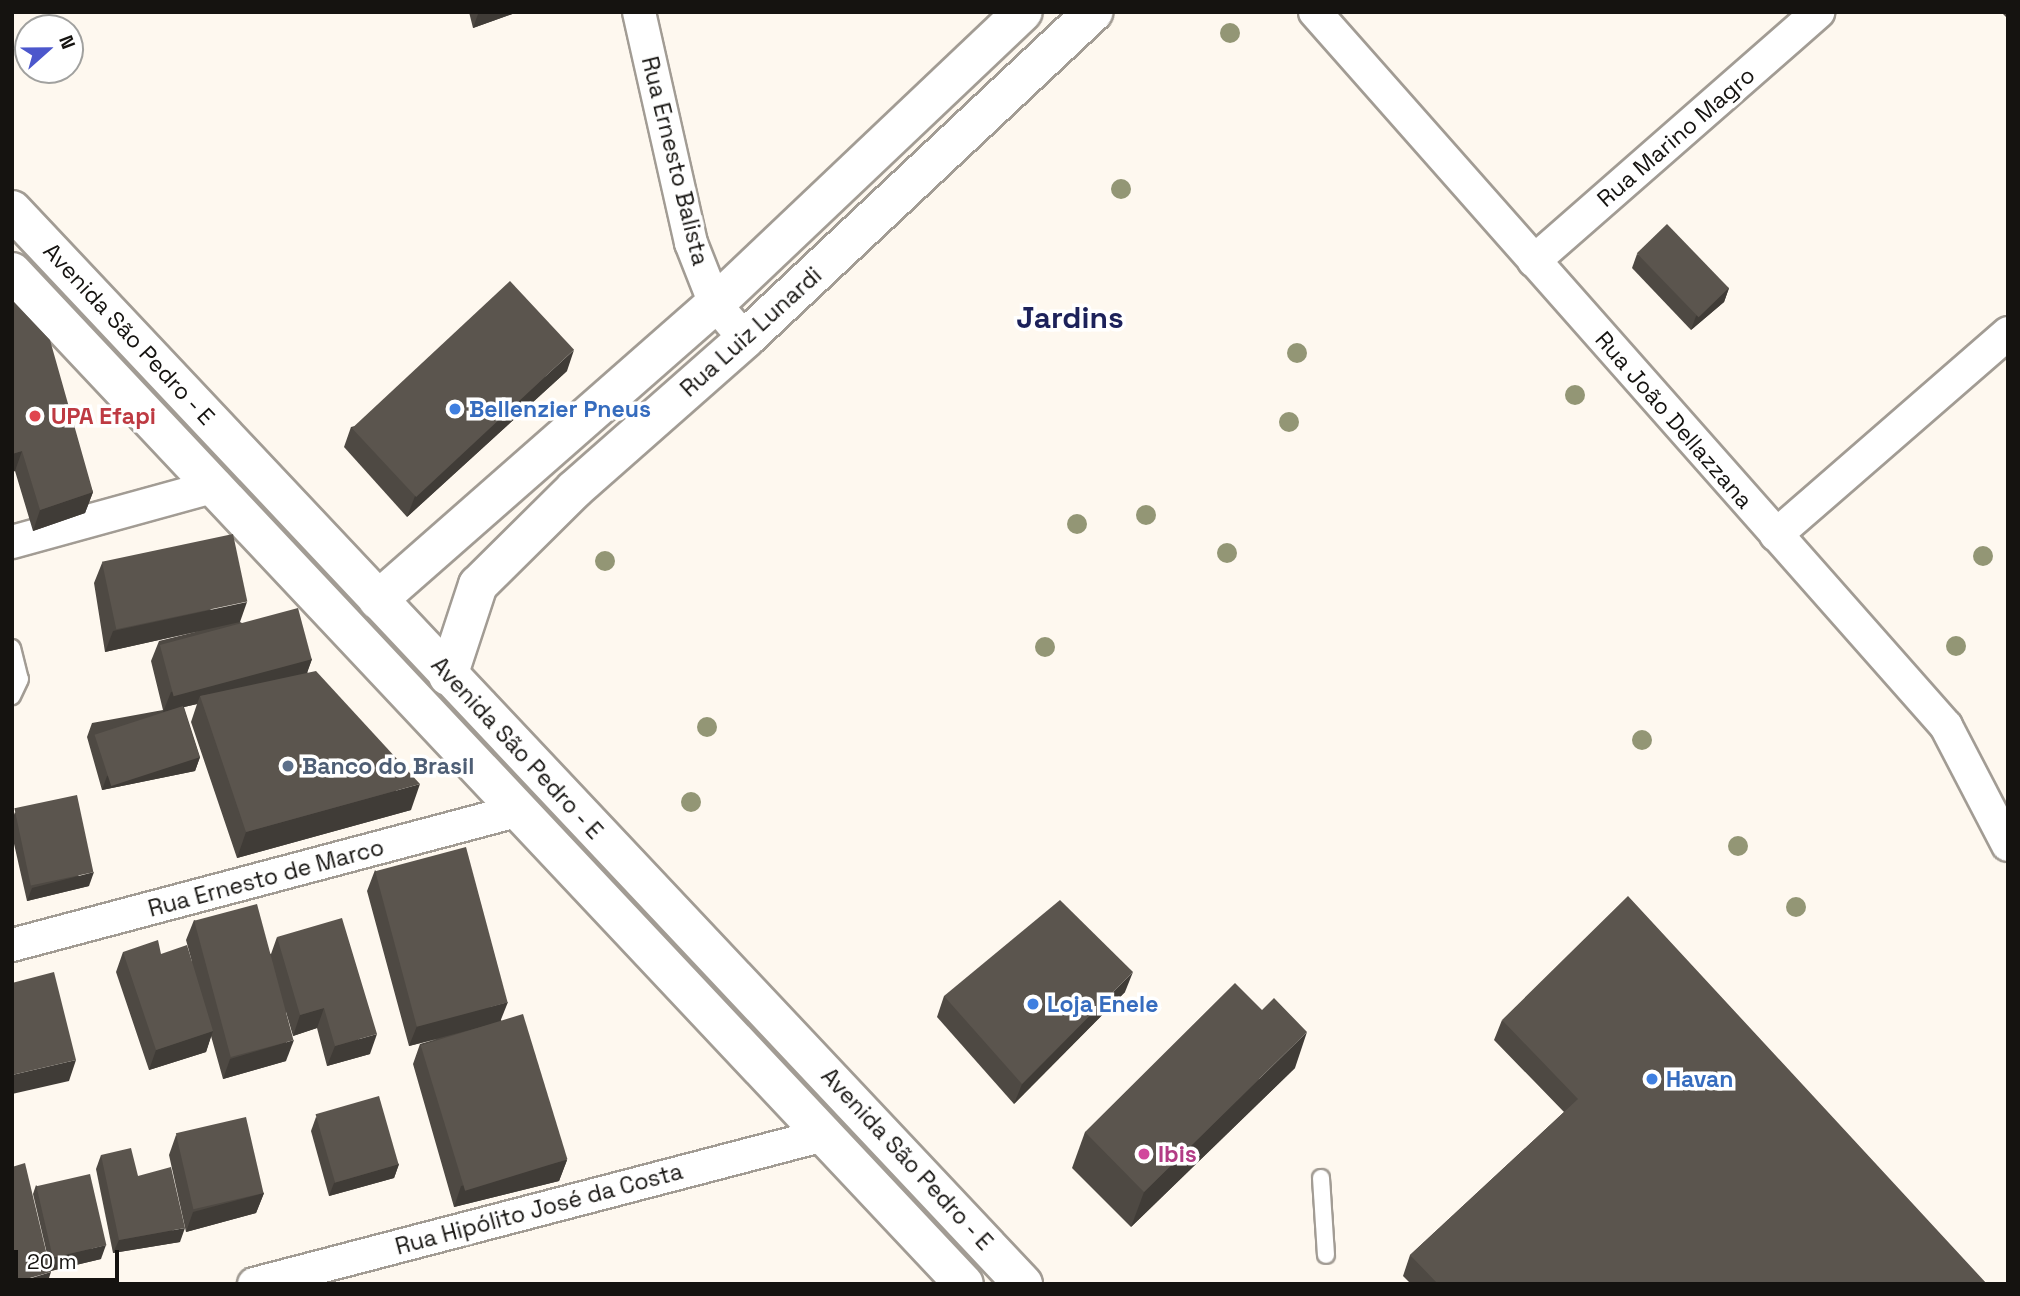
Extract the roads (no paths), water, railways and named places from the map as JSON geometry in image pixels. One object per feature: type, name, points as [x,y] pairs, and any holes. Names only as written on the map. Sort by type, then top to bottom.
[{"type":"main road","name":"Rua Luiz Lunardi","points":[[378,600],[715,304],[1023,12]]},
{"type":"main road","name":"Rua Luiz Lunardi","points":[[448,676],[478,584],[575,489],[746,339],[1093,12]]},
{"type":"main road","name":"Avenida São Pedro - E","points":[[12,210],[1023,1284]]},
{"type":"main road","name":"Avenida São Pedro - E","points":[[12,272],[964,1284]]},
{"type":"street","name":"Rua Ernesto Balista","points":[[639,12],[691,243],[715,304],[746,339]]},
{"type":"street","name":"Rua João Dellazzana","points":[[1315,12],[1947,726],[2007,843]]},
{"type":"street","name":"Rua Marino Magro","points":[[1534,261],[1818,12]]},
{"type":"street","points":[[1776,535],[2008,333]]},
{"type":"street","points":[[12,542],[216,486]]},
{"type":"street","name":"Rua Ernesto de Marco","points":[[12,945],[520,810]]},
{"type":"street","name":"Rua Hipólito José da Costa","points":[[254,1284],[824,1135]]},
{"type":"lane","points":[[12,648],[20,679],[12,696]]},
{"type":"lane","points":[[1321,1178],[1326,1255]]},
{"type":"place","name":"Bellenzier Pneus","points":[[455,409]]},
{"type":"place","name":"UPA Efapi","points":[[35,416]]},
{"type":"place","name":"Banco do Brasil","points":[[288,766]]},
{"type":"place","name":"Loja Enele","points":[[1033,1004]]},
{"type":"place","name":"Havan","points":[[1652,1079]]},
{"type":"place","name":"Ibis","points":[[1144,1154]]},
{"type":"district","name":"Jardins","points":[[1070,318]]}]
